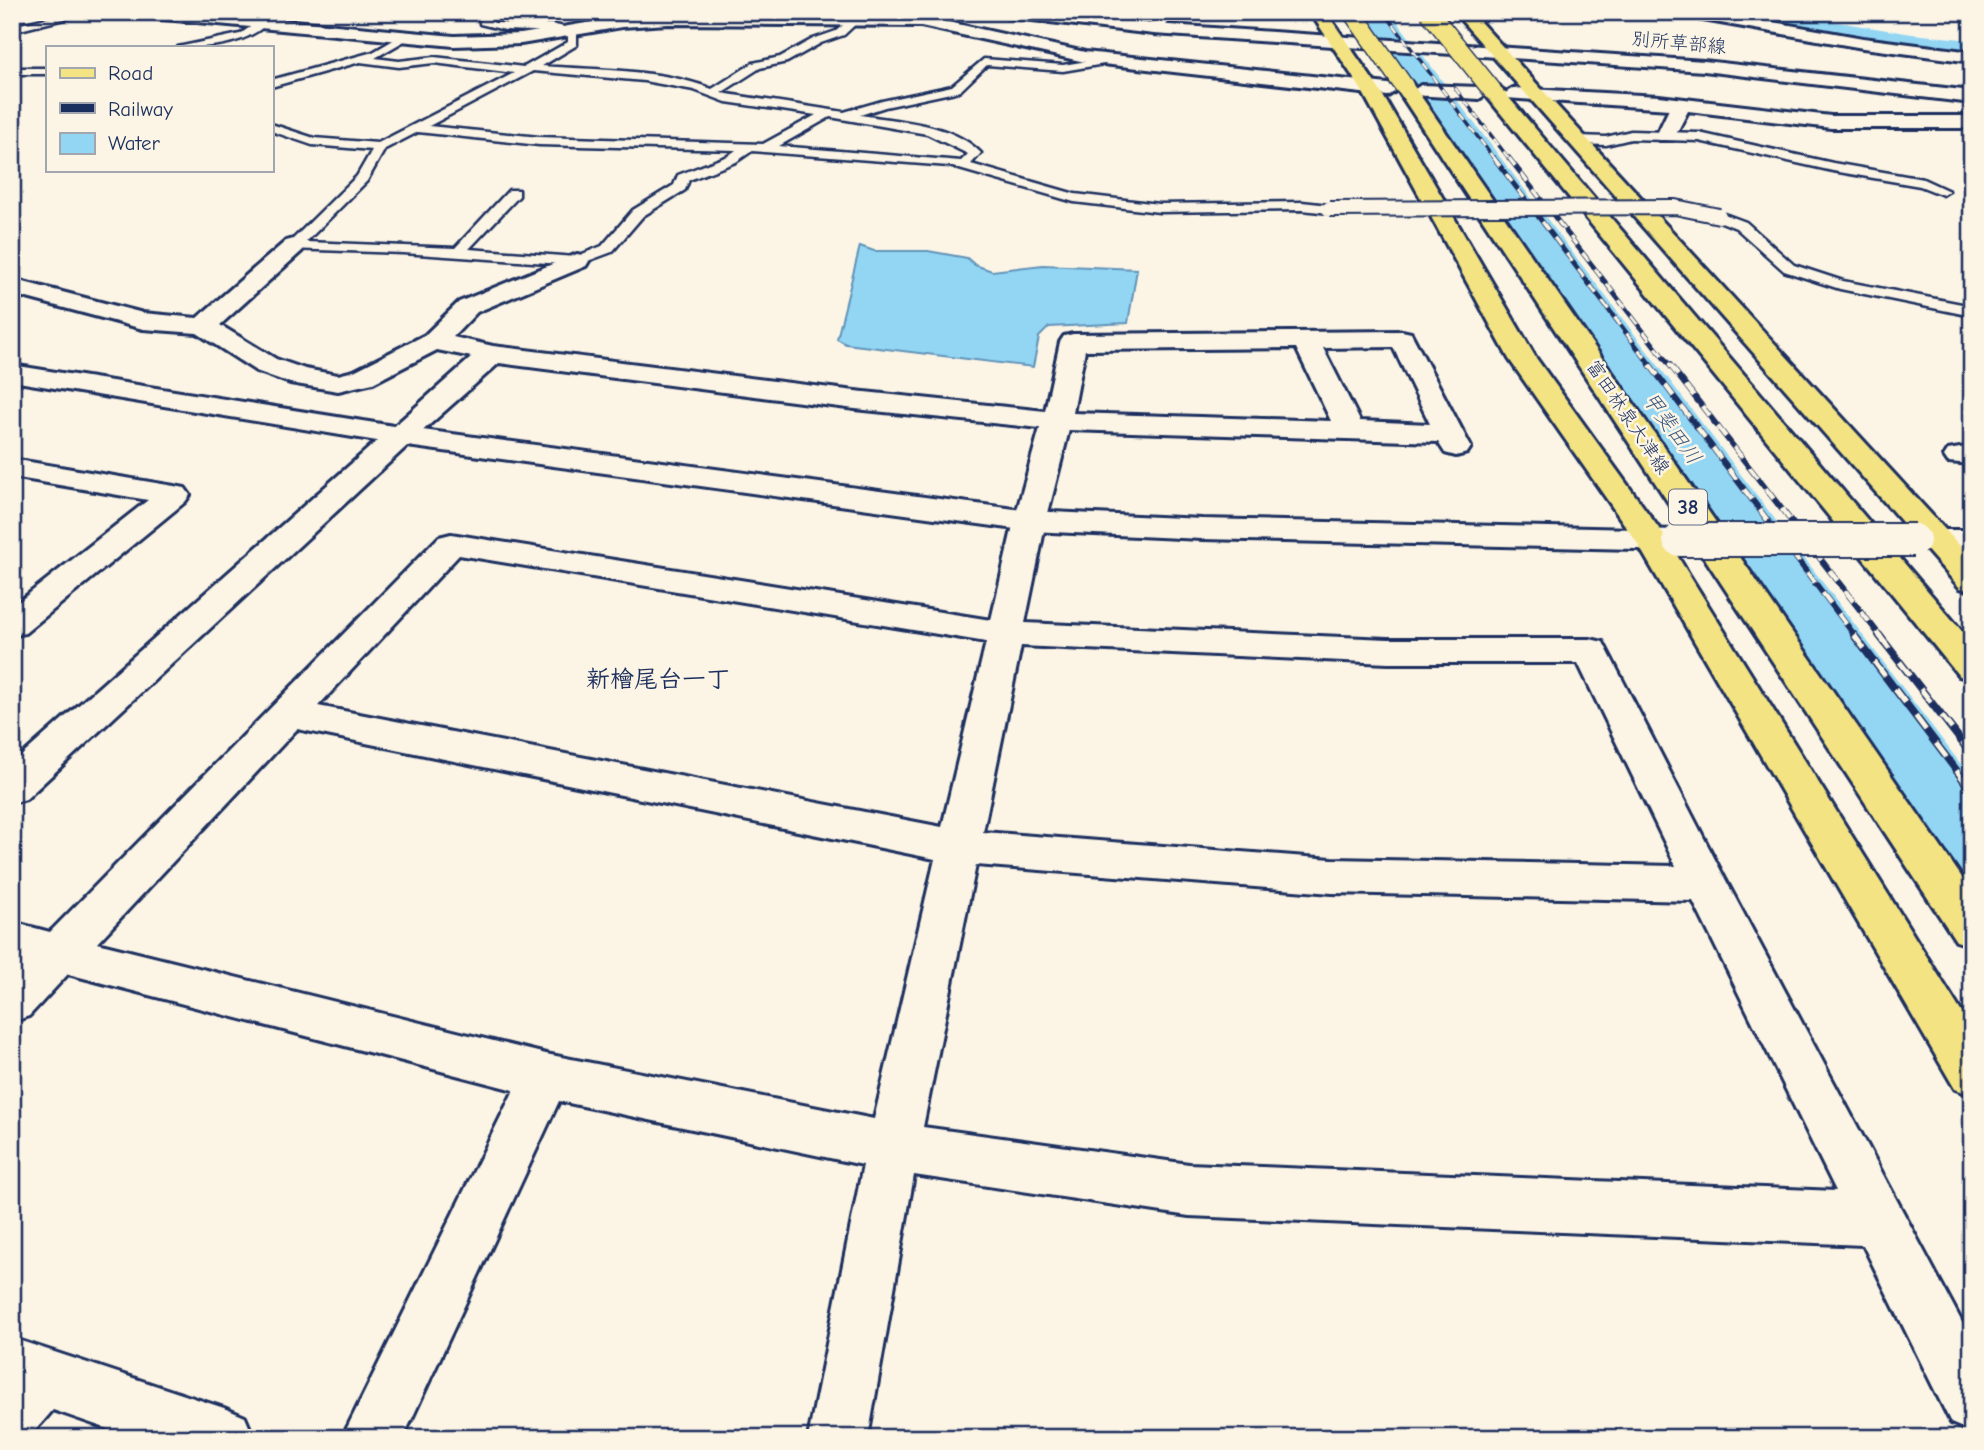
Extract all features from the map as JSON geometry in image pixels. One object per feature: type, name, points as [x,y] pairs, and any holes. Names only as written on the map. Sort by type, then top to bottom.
[{"type":"main road","points":[[1318,12],[1338,40],[1396,89],[1523,359],[1665,540],[1972,1073]]},
{"type":"main road","name":"富田林泉大津線","points":[[1352,12],[1396,89],[1972,928]]},
{"type":"main road","points":[[1429,12],[1505,93],[1972,667]]},
{"type":"main road","points":[[1462,12],[1495,50],[1505,93],[1579,140],[1925,540],[1972,580]]},
{"type":"street","points":[[142,12],[233,21],[258,18],[402,38],[454,41],[573,32],[622,22],[668,19],[921,21],[1085,57],[1396,89],[1683,105],[1831,122],[1972,122]]},
{"type":"street","name":"別所草部線","points":[[1006,12],[1154,29],[1704,66],[1972,97]]},
{"type":"street","points":[[1154,29],[1168,12]]},
{"type":"street","points":[[1686,12],[1863,43],[1972,57]]},
{"type":"street","points":[[1784,12],[1927,34]]},
{"type":"street","points":[[1665,136],[1674,116],[1683,105]]},
{"type":"street","points":[[1929,121],[1972,131]]},
{"type":"street","points":[[203,326],[294,246]]},
{"type":"street","points":[[12,286],[143,321],[203,326],[266,365],[300,377],[338,383],[363,377],[434,341],[468,307],[577,261]]},
{"type":"street","points":[[434,341],[493,354],[841,398],[1058,421],[1350,430],[1453,440],[1402,339],[1073,342],[1058,421],[1030,521],[893,1147],[838,1438]]},
{"type":"street","points":[[1306,340],[1350,430]]},
{"type":"street","points":[[12,788],[440,398],[493,354]]},
{"type":"street","points":[[12,373],[400,436],[1030,521],[1665,540],[1972,540]]},
{"type":"street","points":[[12,468],[174,495],[12,625]]},
{"type":"street","points":[[12,1002],[451,544],[1007,634],[1388,651],[1590,651],[1706,884],[1972,1402]]},
{"type":"street","points":[[288,714],[959,847],[1332,876],[1706,884]]},
{"type":"street","points":[[12,941],[546,1076],[893,1147],[1189,1190],[1877,1219]]},
{"type":"street","points":[[372,1438],[546,1076]]},
{"type":"street","points":[[22,1385],[225,1438]]},
{"type":"lane","points":[[12,29],[88,12]]},
{"type":"lane","points":[[273,128],[312,141],[380,147],[573,43],[573,32],[547,26],[505,26],[483,22],[496,12]]},
{"type":"lane","points":[[189,46],[243,37],[258,18]]},
{"type":"lane","points":[[713,93],[757,65],[790,58],[817,41],[840,33],[856,19]]},
{"type":"lane","points":[[273,83],[377,54],[402,38]]},
{"type":"lane","points":[[361,59],[399,64],[433,60],[644,78],[713,93],[726,99],[828,113],[943,135],[964,144],[975,153],[964,164]]},
{"type":"lane","points":[[845,116],[882,104],[956,89],[984,62],[1062,68],[1112,60]]},
{"type":"lane","points":[[12,71],[46,71]]},
{"type":"lane","points":[[766,148],[828,113]]},
{"type":"lane","points":[[417,128],[539,141],[749,147],[964,164],[1048,191],[1112,204],[1158,208],[1675,207],[1719,216],[1741,226],[1788,268],[1840,285],[1972,311]]},
{"type":"lane","points":[[1579,140],[1606,141],[1631,135],[1699,137],[1833,167],[1923,183],[1943,191]]},
{"type":"lane","points":[[294,246],[362,178],[380,147]]},
{"type":"lane","points":[[294,246],[577,261],[607,249],[638,213],[680,187],[683,178],[722,163],[749,147]]},
{"type":"lane","points":[[458,253],[514,193]]},
{"type":"water","points":[[860,246],[874,251],[928,251],[967,258],[975,265],[992,271],[1043,265],[1137,269],[1128,323],[1049,327],[1039,337],[1033,367],[846,344],[837,339]]},
{"type":"waterway","name":"甲斐田川","points":[[1373,12],[1972,843]]},
{"type":"waterway","points":[[1735,16],[1912,45],[1972,51]]},
{"type":"railway","points":[[1384,12],[1495,160]]},
{"type":"railway","points":[[1455,88],[1510,160]]},
{"type":"railway","points":[[1494,158],[1652,367]]},
{"type":"railway","points":[[1509,158],[1671,367]]},
{"type":"railway","points":[[1650,365],[1856,637]]},
{"type":"railway","points":[[1670,365],[1881,637]]},
{"type":"railway","points":[[1854,635],[1972,791]]},
{"type":"railway","points":[[1879,635],[1972,755]]},
{"type":"district","name":"新檜尾台一丁","points":[[658,679]]}]
